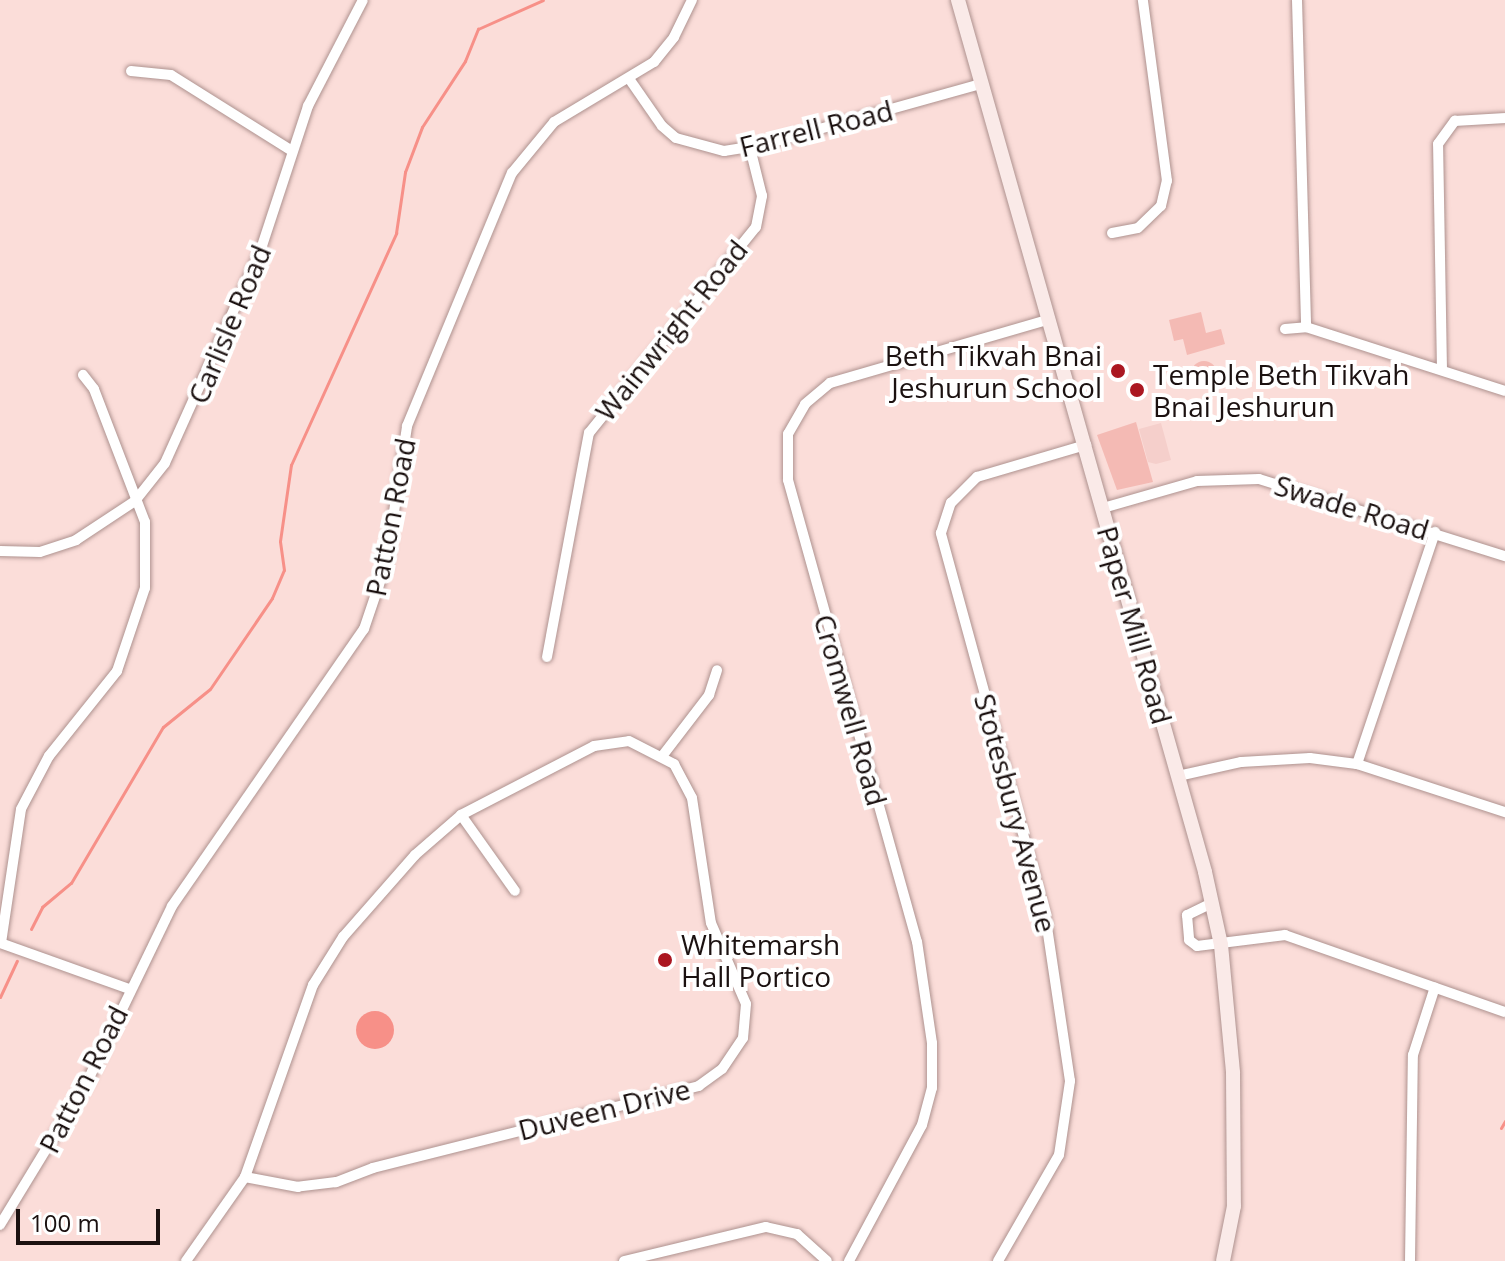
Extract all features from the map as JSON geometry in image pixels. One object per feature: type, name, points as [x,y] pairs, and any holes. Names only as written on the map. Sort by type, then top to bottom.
[{"type":"main road","name":"Paper Mill Road","points":[[958,0],[1086,445],[1178,776],[1221,945],[1233,1073],[1234,1206],[1223,1261]]},
{"type":"street","name":"Carlisle Road","points":[[0,551],[31,553],[66,544],[135,501],[187,424],[260,252],[292,151],[363,0]]},
{"type":"street","name":"Patton Road","points":[[0,1225],[87,1082],[129,989],[192,874],[364,629],[386,564],[407,426],[512,173],[554,122],[630,80],[669,46],[692,0]]},
{"type":"street","points":[[1112,233],[1138,228],[1161,206],[1167,181],[1143,0]]},
{"type":"street","points":[[1297,0],[1306,327]]},
{"type":"street","points":[[131,71],[177,78],[292,151]]},
{"type":"street","name":"Farrell Road","points":[[630,80],[657,120],[676,138],[711,150],[750,148],[980,84]]},
{"type":"street","points":[[1442,370],[1438,144],[1455,121],[1505,118]]},
{"type":"street","name":"Wainwright Road","points":[[547,657],[589,433],[756,227],[762,196],[750,148]]},
{"type":"street","name":"Cromwell Road","points":[[849,1261],[922,1125],[932,1088],[932,1043],[917,942],[788,480],[788,434],[805,404],[830,383],[1050,319]]},
{"type":"street","points":[[1285,329],[1306,327],[1505,391]]},
{"type":"street","points":[[83,375],[94,389],[145,522],[149,558],[141,610],[110,682],[49,756],[25,800],[12,850],[1,943],[129,989]]},
{"type":"street","name":"Stotesbury Avenue","points":[[998,1261],[1059,1155],[1070,1081],[1045,914],[941,533],[951,503],[977,477],[1086,445]]},
{"type":"street","name":"Swade Road","points":[[1103,508],[1197,481],[1259,479],[1505,556]]},
{"type":"street","points":[[1357,764],[1435,532]]},
{"type":"street","points":[[186,1261],[245,1177],[299,1014],[328,959],[398,873],[461,815],[540,770],[608,742],[629,741],[663,755],[709,695],[717,670]]},
{"type":"street","name":"Duveen Drive","points":[[245,1177],[298,1187],[336,1182],[373,1168],[699,1086],[722,1069],[743,1038],[746,1004],[711,923],[688,786],[663,755]]},
{"type":"street","points":[[1178,776],[1281,759],[1357,764],[1505,812]]},
{"type":"street","points":[[461,815],[515,891]]},
{"type":"street","points":[[1212,903],[1187,915],[1189,940],[1197,946],[1285,935],[1505,1012]]},
{"type":"street","points":[[1410,1261],[1413,1055],[1435,987]]},
{"type":"street","points":[[624,1261],[766,1227],[797,1234],[827,1261]]},
{"type":"shaded area","points":[[1201,312],[1206,333],[1221,329],[1225,344],[1187,355],[1183,339],[1174,341],[1169,320]]},
{"type":"shaded area","points":[[1204,361],[1213,365],[1217,374],[1213,383],[1204,387],[1195,383],[1191,374],[1195,365]]},
{"type":"shaded area","points":[[1136,422],[1153,482],[1117,490],[1097,435]]},
{"type":"shaded area","points":[[1161,423],[1171,460],[1156,464],[1148,462],[1139,429]]},
{"type":"shaded area","points":[[375,1011],[388,1017],[394,1030],[388,1043],[375,1049],[362,1043],[356,1030],[362,1017]]},
{"type":"waterway","points":[[31,929],[42,907],[71,883],[163,727],[210,689],[272,598],[284,570],[280,541],[291,465],[396,233],[405,172],[422,127],[465,61],[478,29],[543,0]]},
{"type":"waterway","points":[[0,997],[17,961]]},
{"type":"waterway","points":[[1501,1128],[1505,1121]]},
{"type":"place","name":"Beth Tikvah Bnai Jeshurun School","points":[[1118,371]]},
{"type":"place","name":"Temple Beth Tikvah Bnai Jeshurun","points":[[1137,390]]},
{"type":"place","name":"Whitemarsh Hall Portico","points":[[665,960]]}]
